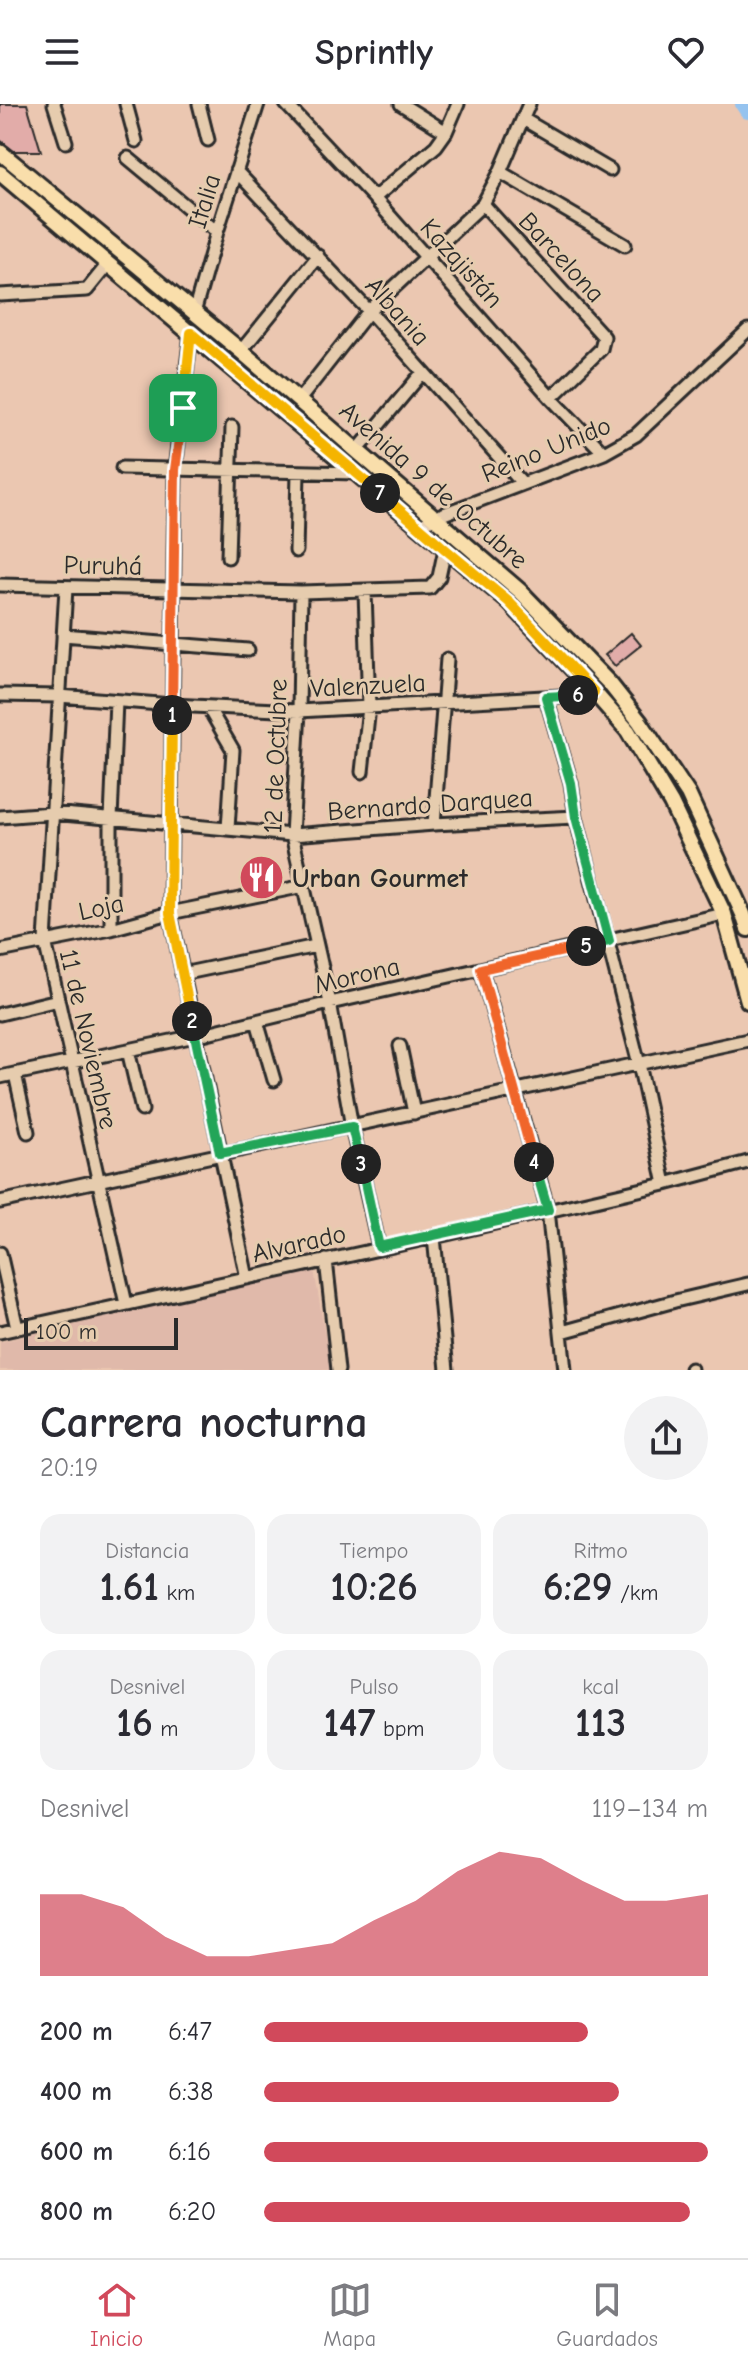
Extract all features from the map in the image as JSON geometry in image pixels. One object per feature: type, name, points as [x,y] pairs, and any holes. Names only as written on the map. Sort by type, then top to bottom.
[{"type":"main road","name":"Avenida 9 de Octubre","points":[[0,152],[241,351],[520,591],[610,684],[640,722],[688,794],[746,913],[748,929]]},
{"type":"main road","name":"Avenida 9 de Octubre","points":[[0,173],[509,602],[594,692],[628,731],[671,803],[724,914],[748,1001]]},
{"type":"street","points":[[54,104],[66,142]]},
{"type":"street","points":[[126,104],[136,141]]},
{"type":"street","points":[[199,104],[208,140]]},
{"type":"street","name":"Italia","points":[[194,313],[258,104]]},
{"type":"street","name":"Kazajistán","points":[[286,104],[604,453]]},
{"type":"street","points":[[401,104],[446,132]]},
{"type":"street","points":[[374,198],[436,146],[458,104]]},
{"type":"street","points":[[299,400],[369,311],[483,204],[529,104]]},
{"type":"street","points":[[523,119],[610,170]]},
{"type":"street","points":[[128,158],[217,232]]},
{"type":"street","name":"Albania","points":[[236,171],[369,311],[523,484]]},
{"type":"street","points":[[500,172],[625,245]]},
{"type":"street","name":"Barcelona","points":[[483,204],[602,333],[605,341],[601,349],[551,398]]},
{"type":"street","points":[[241,351],[318,256]]},
{"type":"street","points":[[0,295],[87,290],[108,264]]},
{"type":"street","name":"Reino Unido","points":[[420,527],[433,518],[604,453],[636,435],[748,330]]},
{"type":"street","points":[[191,333],[175,470],[170,913],[247,1278]]},
{"type":"street","points":[[357,451],[423,372]]},
{"type":"street","points":[[228,557],[232,427]]},
{"type":"street","points":[[122,468],[358,473]]},
{"type":"street","points":[[296,551],[298,473]]},
{"type":"street","name":"Puruhá","points":[[0,585],[301,592],[430,588],[439,577],[445,549]]},
{"type":"street","name":"11 de Noviembre","points":[[66,588],[45,941],[126,1304]]},
{"type":"street","name":"12 de Octubre","points":[[301,592],[299,711],[292,835],[330,1003],[352,1127],[379,1247]]},
{"type":"street","points":[[362,772],[369,707],[365,592]]},
{"type":"street","points":[[63,635],[248,650]]},
{"type":"street","points":[[434,824],[447,659]]},
{"type":"street","name":"Valenzuela","points":[[0,695],[299,711],[594,692]]},
{"type":"street","points":[[546,697],[571,783],[576,817],[639,1064],[665,1184]]},
{"type":"street","points":[[111,929],[111,819],[116,701]]},
{"type":"street","points":[[208,707],[233,750],[228,829]]},
{"type":"street","name":"Bernardo Darquea","points":[[0,817],[52,813],[292,835],[576,817]]},
{"type":"street","name":"Loja","points":[[0,951],[304,886]]},
{"type":"street","name":"Morona","points":[[0,1077],[195,1036],[724,914]]},
{"type":"street","points":[[182,974],[316,946]]},
{"type":"street","points":[[481,969],[548,1210],[565,1370]]},
{"type":"street","points":[[0,1014],[58,1000]]},
{"type":"street","points":[[257,1021],[274,1080]]},
{"type":"street","points":[[0,1202],[748,1040]]},
{"type":"street","points":[[400,1046],[414,1113]]},
{"type":"street","points":[[128,1050],[142,1110]]},
{"type":"street","points":[[15,1074],[28,1132]]},
{"type":"street","name":"Alvarado","points":[[0,1332],[434,1237],[748,1162]]},
{"type":"street","points":[[434,1237],[447,1370]]},
{"type":"street","points":[[0,1253],[17,1328]]},
{"type":"street","points":[[326,1260],[338,1370]]},
{"type":"street","points":[[562,1332],[748,1284]]},
{"type":"shaded area","points":[[314,1270],[331,1370],[0,1370],[0,1342]]},
{"type":"building","points":[[0,104],[27,104],[41,151],[14,151],[0,140]]},
{"type":"building","points":[[631,633],[641,645],[615,666],[605,655]]},
{"type":"waterway","points":[[744,104],[748,110]]},
{"type":"place","name":"Urban Gourmet","points":[[261,878]]},
{"type":"route","points":[[191,333],[509,602],[594,692],[546,697],[571,783],[576,817],[609,941],[481,969],[548,1210],[379,1247],[352,1127],[220,1153],[170,913],[175,470],[183,408],[191,333]]}]
